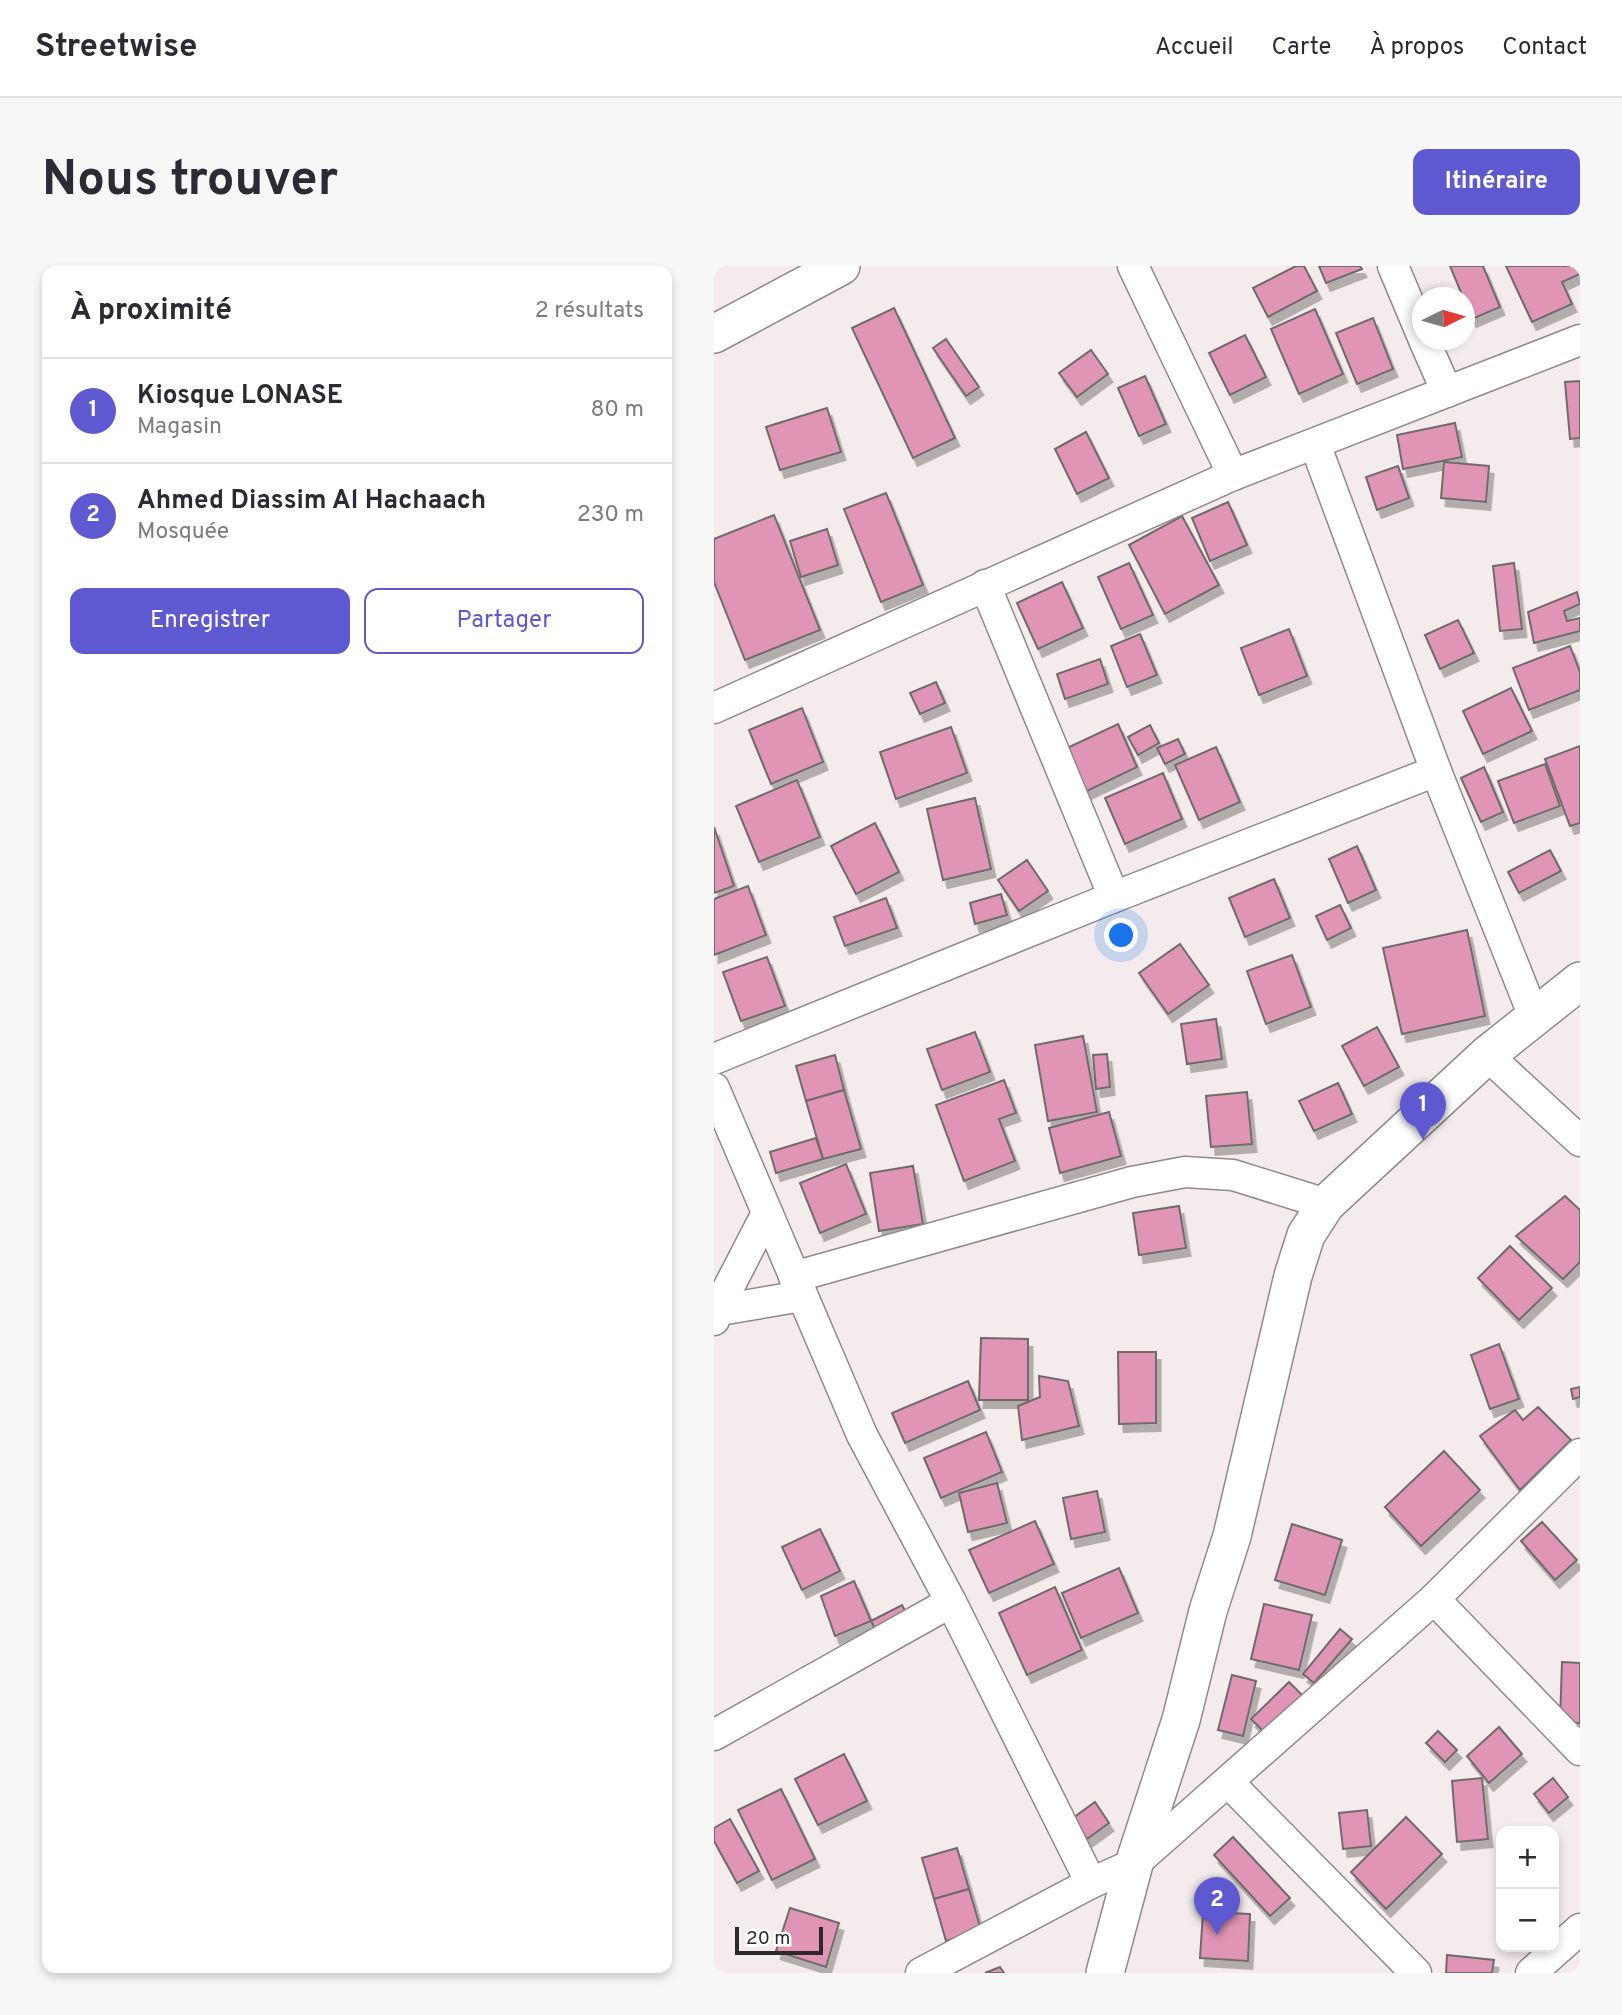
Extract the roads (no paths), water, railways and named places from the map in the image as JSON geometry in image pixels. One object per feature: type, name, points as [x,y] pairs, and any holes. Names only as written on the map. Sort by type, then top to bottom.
[{"type":"street","points":[[714,334],[841,266]]},
{"type":"street","points":[[1133,266],[1233,475]]},
{"type":"street","points":[[1393,266],[1412,310]]},
{"type":"street","points":[[714,708],[1233,475],[1580,340]]},
{"type":"street","points":[[1429,350],[1447,392]]},
{"type":"street","points":[[1315,444],[1436,771],[1535,1018]]},
{"type":"street","points":[[985,585],[1114,897]]},
{"type":"street","points":[[714,1059],[1114,897],[1436,771]]},
{"type":"street","points":[[1105,1973],[1134,1864],[1181,1720],[1208,1611],[1232,1536],[1293,1276],[1306,1235],[1326,1204],[1487,1055],[1580,981]]},
{"type":"street","points":[[1487,1055],[1580,1141]]},
{"type":"street","points":[[714,1088],[862,1435],[951,1602],[1091,1883]]},
{"type":"street","points":[[715,1313],[1132,1182],[1185,1172],[1233,1175],[1326,1204]]},
{"type":"street","points":[[715,1313],[767,1213]]},
{"type":"street","points":[[921,1973],[1091,1883],[1134,1864],[1434,1599],[1580,1454]]},
{"type":"street","points":[[1434,1599],[1576,1741]]},
{"type":"street","points":[[714,1735],[951,1602]]},
{"type":"street","points":[[1228,1782],[1416,1973]]},
{"type":"street","points":[[1531,1973],[1580,1930]]},
{"type":"place","name":"Kiosque LONASE","points":[[1423,1140]]},
{"type":"place","name":"Ahmed Diassim Al Hachaach","points":[[1217,1935]]}]
